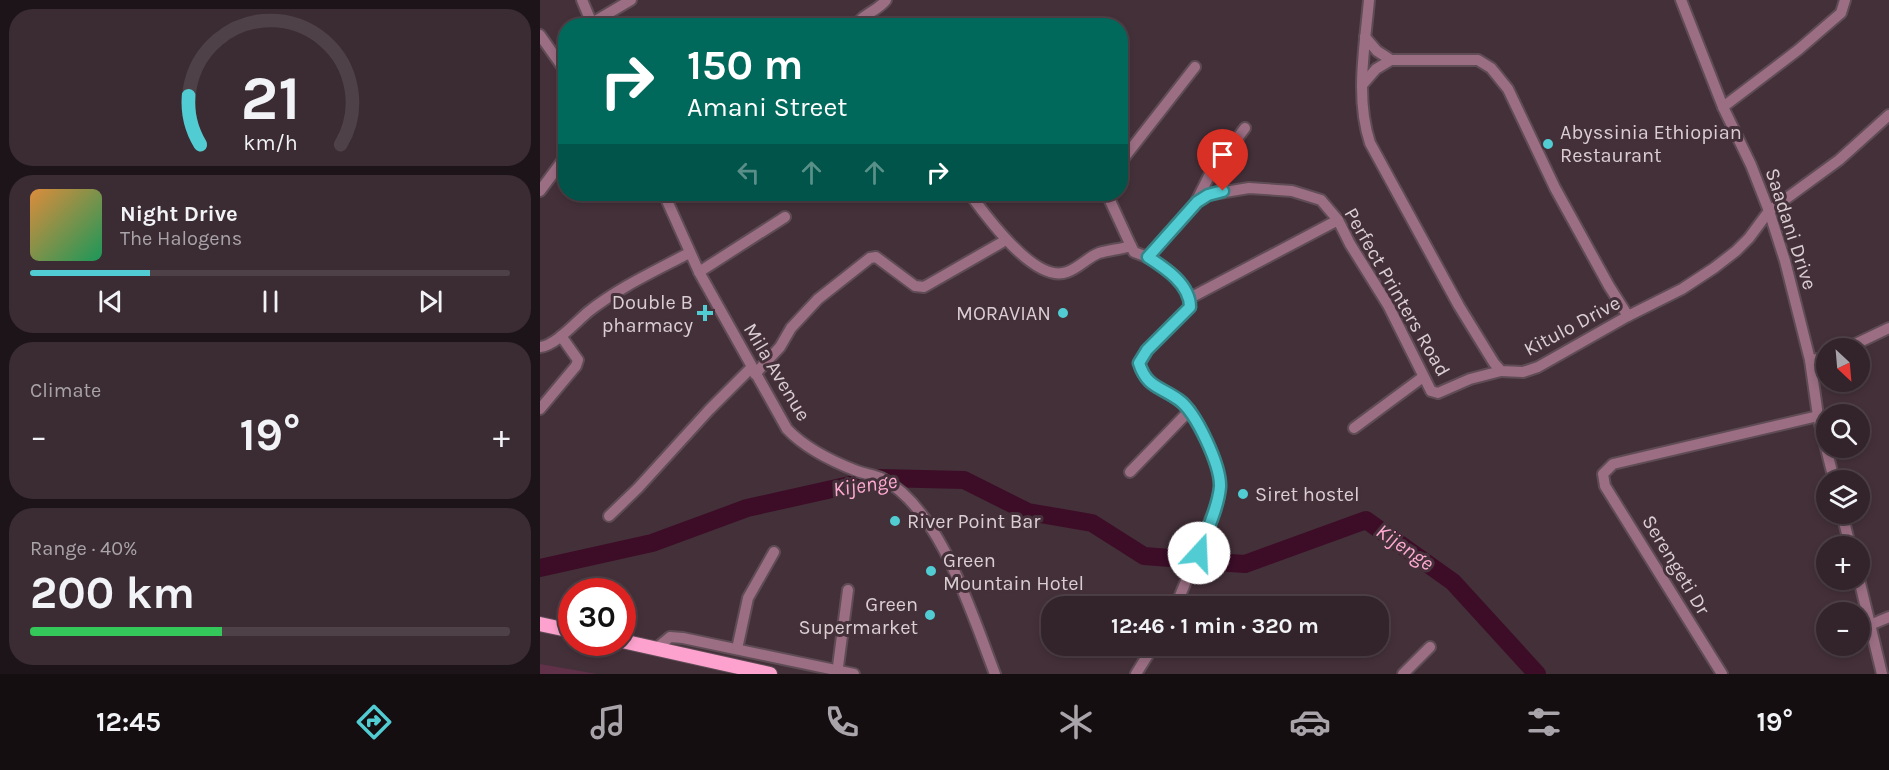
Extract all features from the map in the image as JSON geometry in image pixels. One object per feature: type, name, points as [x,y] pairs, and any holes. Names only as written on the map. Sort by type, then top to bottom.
[{"type":"main road","points":[[540,624],[558,628]]},
{"type":"main road","points":[[636,644],[738,671],[770,674]]},
{"type":"street","points":[[582,0],[590,18]]},
{"type":"street","points":[[602,18],[631,0]]},
{"type":"street","points":[[862,18],[886,0]]},
{"type":"street","points":[[1369,0],[1362,116],[1370,143],[1459,306],[1501,371]]},
{"type":"street","name":"Saadani Drive","points":[[1681,0],[1723,107],[1751,165],[1769,211],[1785,261],[1810,360],[1816,404]]},
{"type":"street","points":[[1723,107],[1824,28],[1841,13],[1845,0]]},
{"type":"street","points":[[540,35],[558,61]]},
{"type":"street","points":[[1365,37],[1377,51],[1391,60]]},
{"type":"street","points":[[1363,84],[1376,69],[1391,60],[1478,60],[1491,68],[1508,89],[1555,188],[1628,316]]},
{"type":"street","points":[[1128,153],[1195,67]]},
{"type":"street","name":"Kitulo Drive","points":[[1501,371],[1523,372],[1538,367],[1628,316],[1682,289],[1714,268],[1737,251],[1769,211],[1839,160],[1889,115]]},
{"type":"street","points":[[1197,202],[1209,176],[1245,128]]},
{"type":"street","points":[[540,191],[558,167]]},
{"type":"street","name":"Perfect Printers Road","points":[[1148,257],[1197,202],[1208,195],[1249,188],[1292,191],[1321,200],[1338,220],[1350,244],[1388,304],[1431,391],[1438,393],[1470,379],[1501,371]]},
{"type":"street","name":"Mila Avenue","points":[[667,201],[699,272],[787,429],[807,447],[856,471],[881,478],[895,487],[916,508],[949,559],[995,674]]},
{"type":"street","points":[[975,201],[1006,240],[1037,265],[1053,273],[1066,273],[1098,253],[1131,246]]},
{"type":"street","points":[[1110,201],[1134,252],[1148,257],[1168,270],[1190,298],[1190,307],[1147,350],[1139,363],[1147,381],[1180,400],[1190,410],[1206,438],[1220,485],[1199,553],[1180,596]]},
{"type":"street","points":[[699,272],[784,217]]},
{"type":"street","points":[[1190,298],[1338,220]]},
{"type":"street","points":[[609,516],[638,488],[709,410],[780,347],[791,328],[818,299],[870,258],[876,257],[915,286],[924,287],[1006,240]]},
{"type":"street","points":[[540,346],[549,345],[591,310],[618,292],[689,253]]},
{"type":"street","points":[[1867,338],[1889,327]]},
{"type":"street","points":[[540,409],[576,366],[578,360],[561,336]]},
{"type":"street","points":[[1810,360],[1816,359]]},
{"type":"street","points":[[1354,428],[1423,377]]},
{"type":"street","points":[[1130,472],[1190,410]]},
{"type":"street","name":"Serengeti Dr","points":[[1722,674],[1605,486],[1603,474],[1612,464],[1816,416]]},
{"type":"street","points":[[737,649],[748,598],[774,552]]},
{"type":"street","points":[[837,672],[848,590]]},
{"type":"street","points":[[1882,674],[1870,625],[1889,617]]},
{"type":"street","points":[[658,648],[670,638],[684,638],[854,674]]},
{"type":"street","points":[[1403,674],[1430,647]]},
{"type":"street","points":[[1136,674],[1147,656]]},
{"type":"shaded area","points":[[540,664],[597,674],[540,674]]},
{"type":"waterway","name":"Kijenge","points":[[540,568],[652,543],[747,508],[881,478],[964,480],[1028,512],[1092,523],[1144,556],[1183,559]]},
{"type":"waterway","name":"Kijenge","points":[[1201,561],[1245,564],[1366,520],[1453,582],[1537,674]]},
{"type":"place","name":"Abyssinia Ethiopian Restaurant","points":[[1548,144]]},
{"type":"place","name":"Double B pharmacy","points":[[705,313]]},
{"type":"place","name":"MORAVIAN","points":[[1063,313]]},
{"type":"place","name":"Siret hostel","points":[[1243,494]]},
{"type":"place","name":"River Point Bar","points":[[895,521]]},
{"type":"place","name":"Green Mountain Hotel","points":[[931,571]]},
{"type":"place","name":"Green Supermarket","points":[[930,615]]},
{"type":"route","points":[[1199,553],[1220,485],[1216,467],[1206,438],[1190,410],[1180,400],[1147,381],[1139,363],[1147,350],[1190,307],[1187,292],[1168,270],[1148,257],[1197,202],[1208,195],[1223,191]]}]
